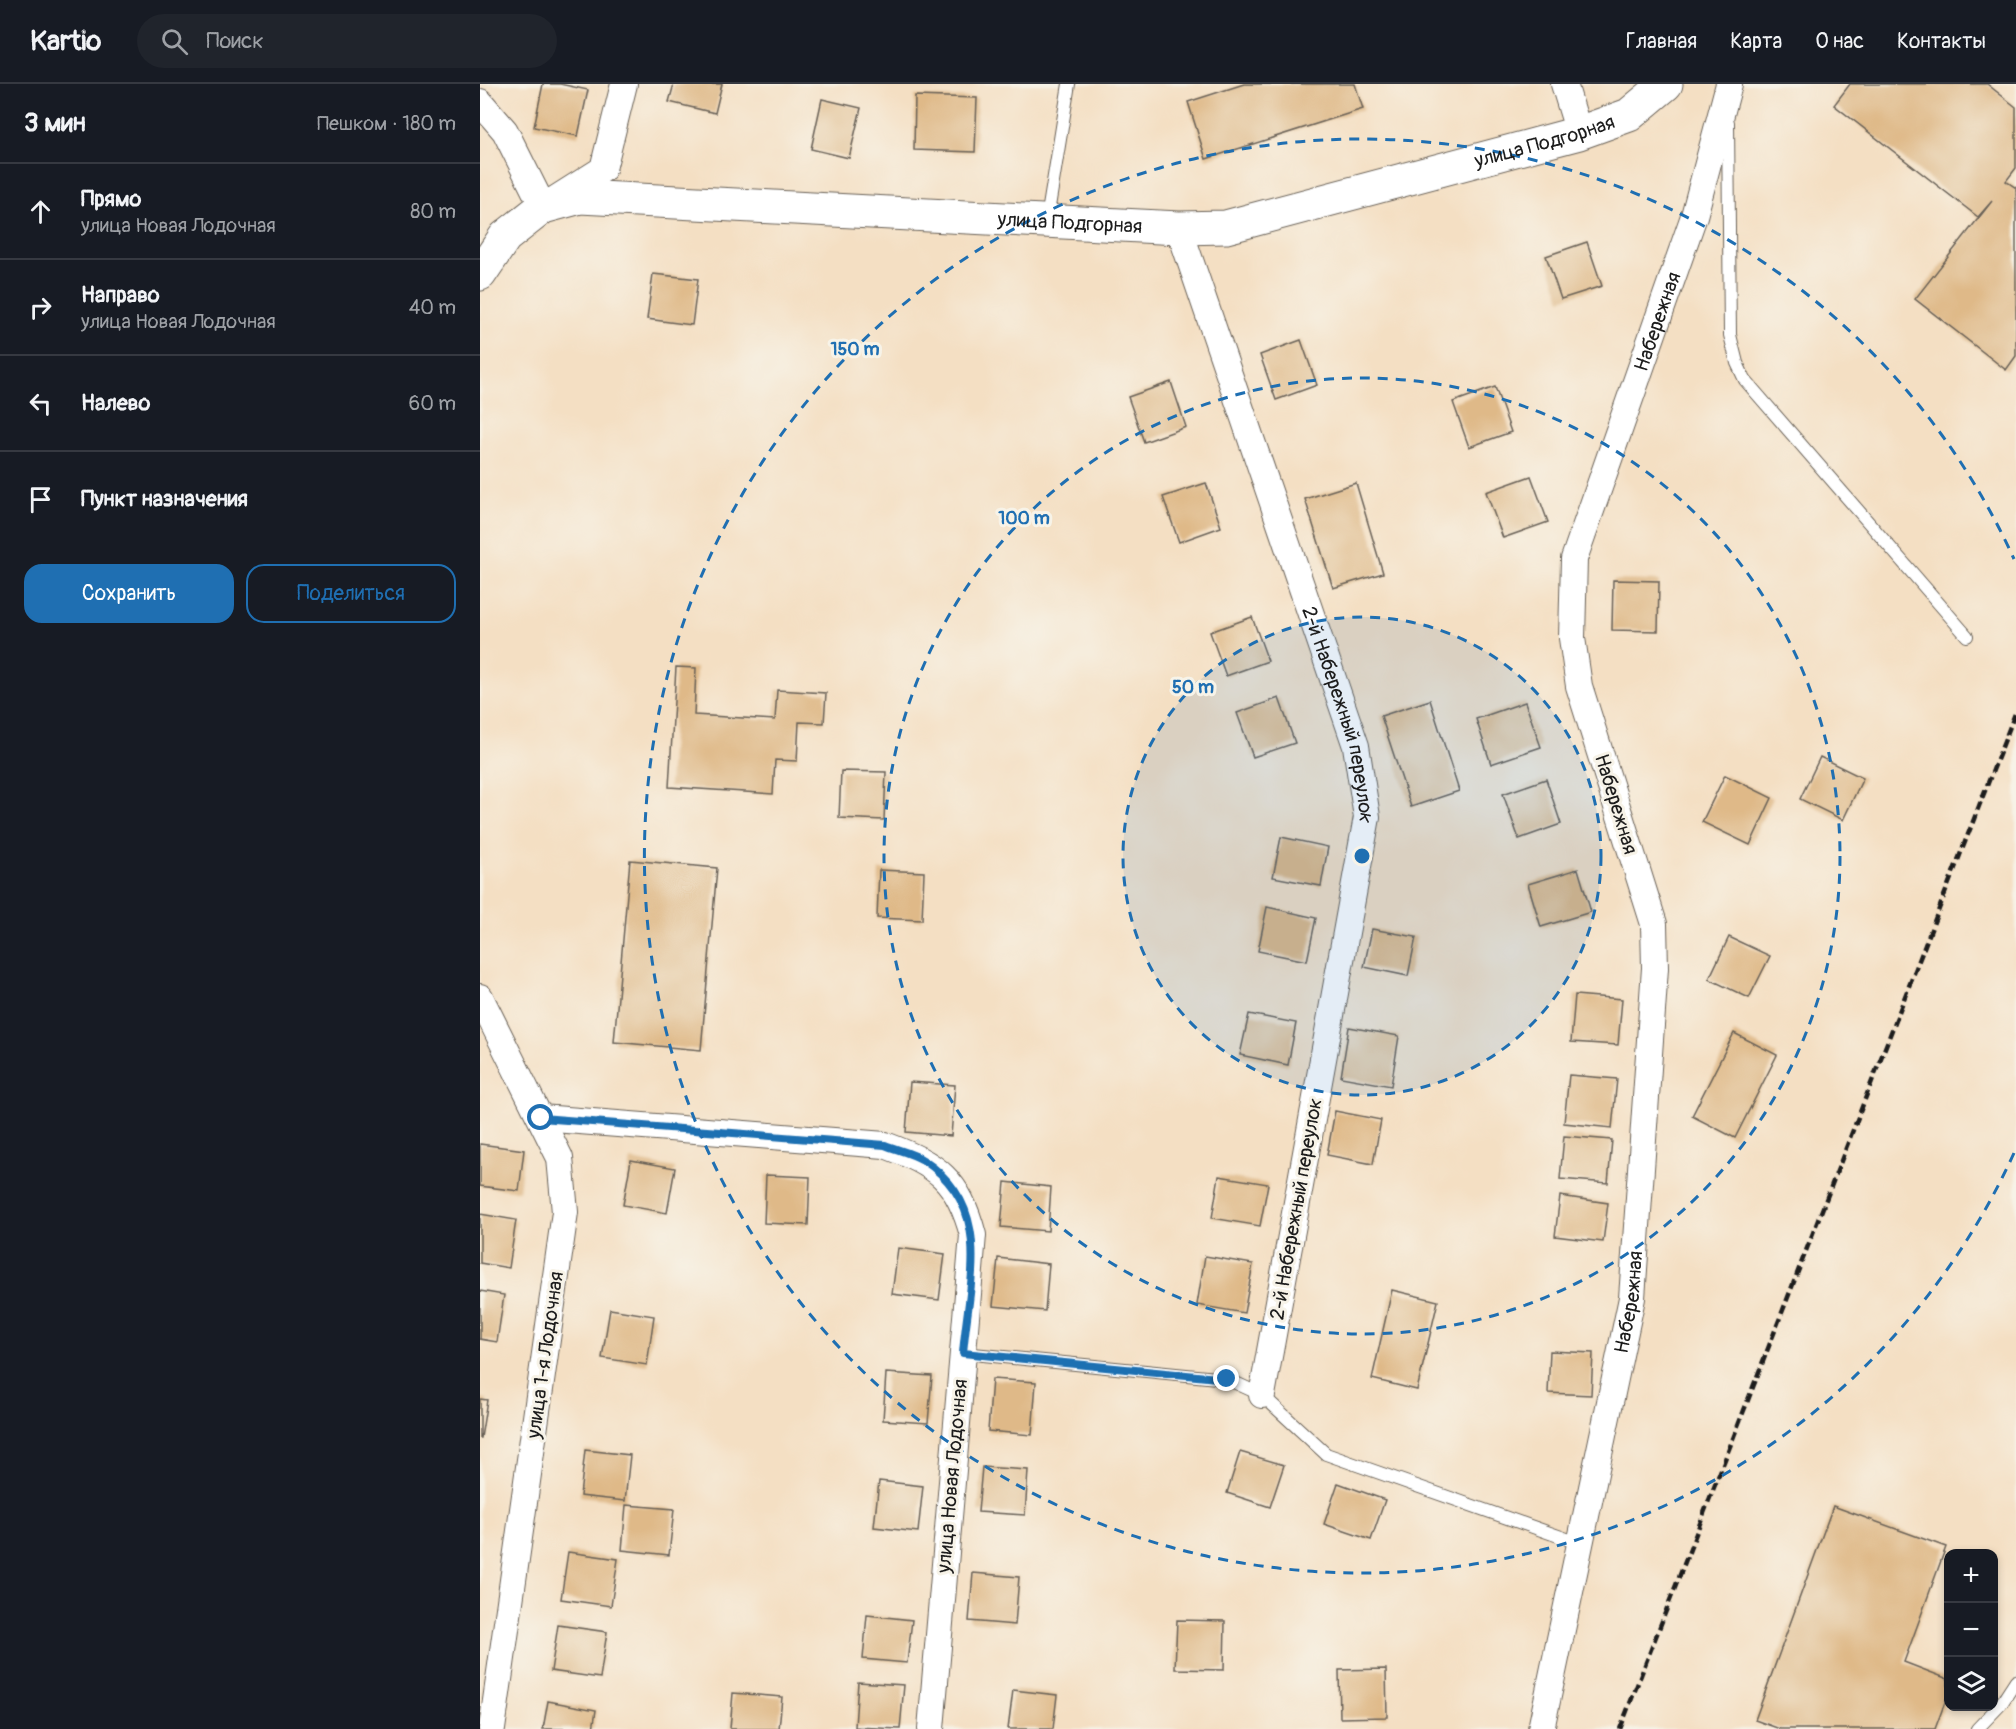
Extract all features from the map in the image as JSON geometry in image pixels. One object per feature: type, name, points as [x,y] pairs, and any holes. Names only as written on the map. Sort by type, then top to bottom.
[{"type":"street","points":[[480,102],[505,131],[543,207],[603,169],[624,84]]},
{"type":"street","points":[[1564,84],[1579,133]]},
{"type":"street","name":"улица Подгорная","points":[[480,274],[505,237],[543,207],[580,197],[1179,228],[1226,227],[1579,133],[1629,115],[1666,84]]},
{"type":"street","name":"Набережная","points":[[1541,1729],[1582,1544],[1632,1298],[1655,968],[1654,924],[1579,686],[1572,638],[1574,559],[1694,216],[1728,87]]},
{"type":"street","name":"2-й Набережный переулок","points":[[1179,228],[1356,746],[1367,817],[1262,1395]]},
{"type":"street","name":"улица 1-я Лодочная","points":[[480,997],[560,1158],[565,1212],[492,1729]]},
{"type":"street","name":"улица Новая Лодочная","points":[[541,1118],[885,1145],[922,1159],[946,1178],[965,1204],[973,1235],[930,1729]]},
{"type":"lane","points":[[1047,221],[1069,84]]},
{"type":"lane","points":[[1728,87],[1730,335],[1737,363],[1745,380],[1966,636]]},
{"type":"lane","points":[[963,1353],[1227,1379],[1262,1395],[1326,1454],[1582,1544]]},
{"type":"lane","points":[[1977,1729],[2001,1704],[2016,1681]]},
{"type":"building","points":[[543,84],[560,84],[588,90],[578,136],[534,127]]},
{"type":"building","points":[[674,84],[722,84],[715,113],[669,102]]},
{"type":"building","points":[[1244,84],[1355,84],[1363,109],[1206,159],[1188,102]]},
{"type":"building","points":[[1850,84],[1987,84],[2016,107],[2016,168],[2006,181],[2016,188],[2016,356],[2006,370],[1915,299],[1992,201],[1978,217],[1834,105]]},
{"type":"building","points":[[915,96],[977,98],[975,152],[914,150]]},
{"type":"building","points":[[822,99],[861,108],[849,158],[811,149]]},
{"type":"building","points":[[1587,242],[1602,286],[1561,299],[1546,256]]},
{"type":"building","points":[[653,274],[698,279],[692,325],[647,319]]},
{"type":"building","points":[[1301,340],[1317,385],[1276,400],[1260,355]]},
{"type":"building","points":[[1171,382],[1186,427],[1144,442],[1128,397]]},
{"type":"building","points":[[1495,387],[1511,432],[1469,447],[1453,402]]},
{"type":"building","points":[[1531,476],[1548,522],[1503,538],[1486,492]]},
{"type":"building","points":[[1206,483],[1221,527],[1179,542],[1163,497]]},
{"type":"building","points":[[1356,483],[1383,573],[1333,588],[1305,499]]},
{"type":"building","points":[[1613,580],[1659,581],[1658,631],[1612,630]]},
{"type":"building","points":[[1252,617],[1268,661],[1226,676],[1210,632]]},
{"type":"building","points":[[676,667],[696,668],[694,715],[775,720],[777,690],[826,693],[824,723],[799,722],[797,761],[775,760],[773,794],[669,787]]},
{"type":"building","points":[[1279,698],[1295,743],[1253,757],[1237,713]]},
{"type":"building","points":[[1430,700],[1459,791],[1411,807],[1381,716]]},
{"type":"building","points":[[1525,702],[1541,747],[1491,764],[1476,719]]},
{"type":"building","points":[[1820,757],[1863,778],[1843,820],[1800,799]]},
{"type":"building","points":[[841,771],[886,772],[884,820],[839,818]]},
{"type":"building","points":[[1725,775],[1772,798],[1750,845],[1702,822]]},
{"type":"building","points":[[1546,779],[1561,824],[1519,839],[1503,794]]},
{"type":"building","points":[[1281,837],[1328,847],[1321,886],[1273,877]]},
{"type":"building","points":[[630,860],[717,868],[701,1050],[614,1042]]},
{"type":"building","points":[[1578,869],[1591,912],[1541,927],[1528,884]]},
{"type":"building","points":[[879,870],[924,872],[922,920],[877,918]]},
{"type":"building","points":[[1267,907],[1316,918],[1307,961],[1258,951]]},
{"type":"building","points":[[1372,929],[1416,937],[1408,976],[1364,967]]},
{"type":"building","points":[[1729,937],[1770,956],[1749,998],[1709,979]]},
{"type":"building","points":[[1575,995],[1622,999],[1618,1045],[1571,1042]]},
{"type":"building","points":[[1249,1014],[1296,1023],[1288,1065],[1240,1055]]},
{"type":"building","points":[[1349,1027],[1399,1036],[1391,1086],[1341,1077]]},
{"type":"building","points":[[1734,1033],[1777,1055],[1735,1138],[1692,1116]]},
{"type":"building","points":[[1569,1075],[1617,1079],[1612,1128],[1564,1123]]},
{"type":"building","points":[[910,1082],[955,1085],[951,1136],[906,1132]]},
{"type":"building","points":[[1335,1111],[1381,1120],[1373,1164],[1327,1155]]},
{"type":"building","points":[[1564,1136],[1612,1140],[1608,1183],[1560,1179]]},
{"type":"building","points":[[480,1144],[524,1150],[519,1191],[480,1186]]},
{"type":"building","points":[[631,1160],[675,1168],[667,1213],[623,1205]]},
{"type":"building","points":[[766,1175],[810,1177],[808,1225],[764,1223]]},
{"type":"building","points":[[1219,1176],[1268,1184],[1260,1226],[1212,1218]]},
{"type":"building","points":[[1005,1182],[1051,1187],[1048,1231],[1001,1227]]},
{"type":"building","points":[[1560,1196],[1608,1203],[1603,1242],[1555,1236]]},
{"type":"building","points":[[480,1214],[516,1220],[509,1268],[480,1263]]},
{"type":"building","points":[[898,1248],[945,1254],[939,1300],[892,1294]]},
{"type":"building","points":[[1205,1256],[1253,1264],[1244,1313],[1197,1305]]},
{"type":"building","points":[[998,1258],[1049,1264],[1045,1311],[993,1306]]},
{"type":"building","points":[[1392,1290],[1438,1301],[1417,1390],[1372,1379]]},
{"type":"building","points":[[480,1291],[504,1295],[497,1342],[480,1339]]},
{"type":"building","points":[[610,1309],[654,1316],[647,1365],[602,1358]]},
{"type":"building","points":[[1550,1351],[1593,1353],[1591,1395],[1548,1393]]},
{"type":"building","points":[[886,1373],[932,1376],[928,1423],[883,1420]]},
{"type":"building","points":[[992,1379],[1036,1382],[1032,1435],[988,1431]]},
{"type":"building","points":[[480,1399],[487,1400],[481,1438],[480,1438]]},
{"type":"building","points":[[585,1450],[630,1455],[625,1501],[580,1496]]},
{"type":"building","points":[[1240,1452],[1284,1465],[1270,1507],[1227,1493]]},
{"type":"building","points":[[982,1467],[1028,1470],[1025,1515],[978,1512]]},
{"type":"building","points":[[879,1481],[923,1486],[918,1532],[874,1527]]},
{"type":"building","points":[[1338,1483],[1385,1500],[1371,1540],[1324,1524]]},
{"type":"building","points":[[626,1505],[674,1509],[669,1555],[622,1550]]},
{"type":"building","points":[[1833,1506],[1946,1547],[1904,1662],[1944,1677],[1944,1705],[1935,1729],[1780,1729],[1755,1720]]},
{"type":"building","points":[[568,1552],[618,1559],[611,1606],[561,1599]]},
{"type":"building","points":[[973,1573],[1019,1577],[1015,1625],[969,1621]]},
{"type":"building","points":[[867,1615],[912,1620],[907,1663],[863,1659]]},
{"type":"building","points":[[1177,1620],[1225,1621],[1224,1670],[1175,1669]]},
{"type":"building","points":[[558,1625],[607,1632],[600,1678],[551,1671]]},
{"type":"building","points":[[1386,1669],[1387,1717],[1340,1718],[1339,1670]]},
{"type":"building","points":[[858,1682],[904,1685],[900,1729],[855,1727]]},
{"type":"building","points":[[1013,1690],[1057,1695],[1053,1729],[1008,1729]]},
{"type":"building","points":[[733,1693],[782,1697],[779,1729],[730,1729]]},
{"type":"building","points":[[548,1701],[596,1710],[593,1729],[543,1729]]},
{"type":"railway","points":[[1620,1729],[2016,711]]},
{"type":"route","points":[[541,1118],[885,1145],[922,1159],[946,1178],[965,1204],[973,1235],[963,1353],[1227,1379]]}]
